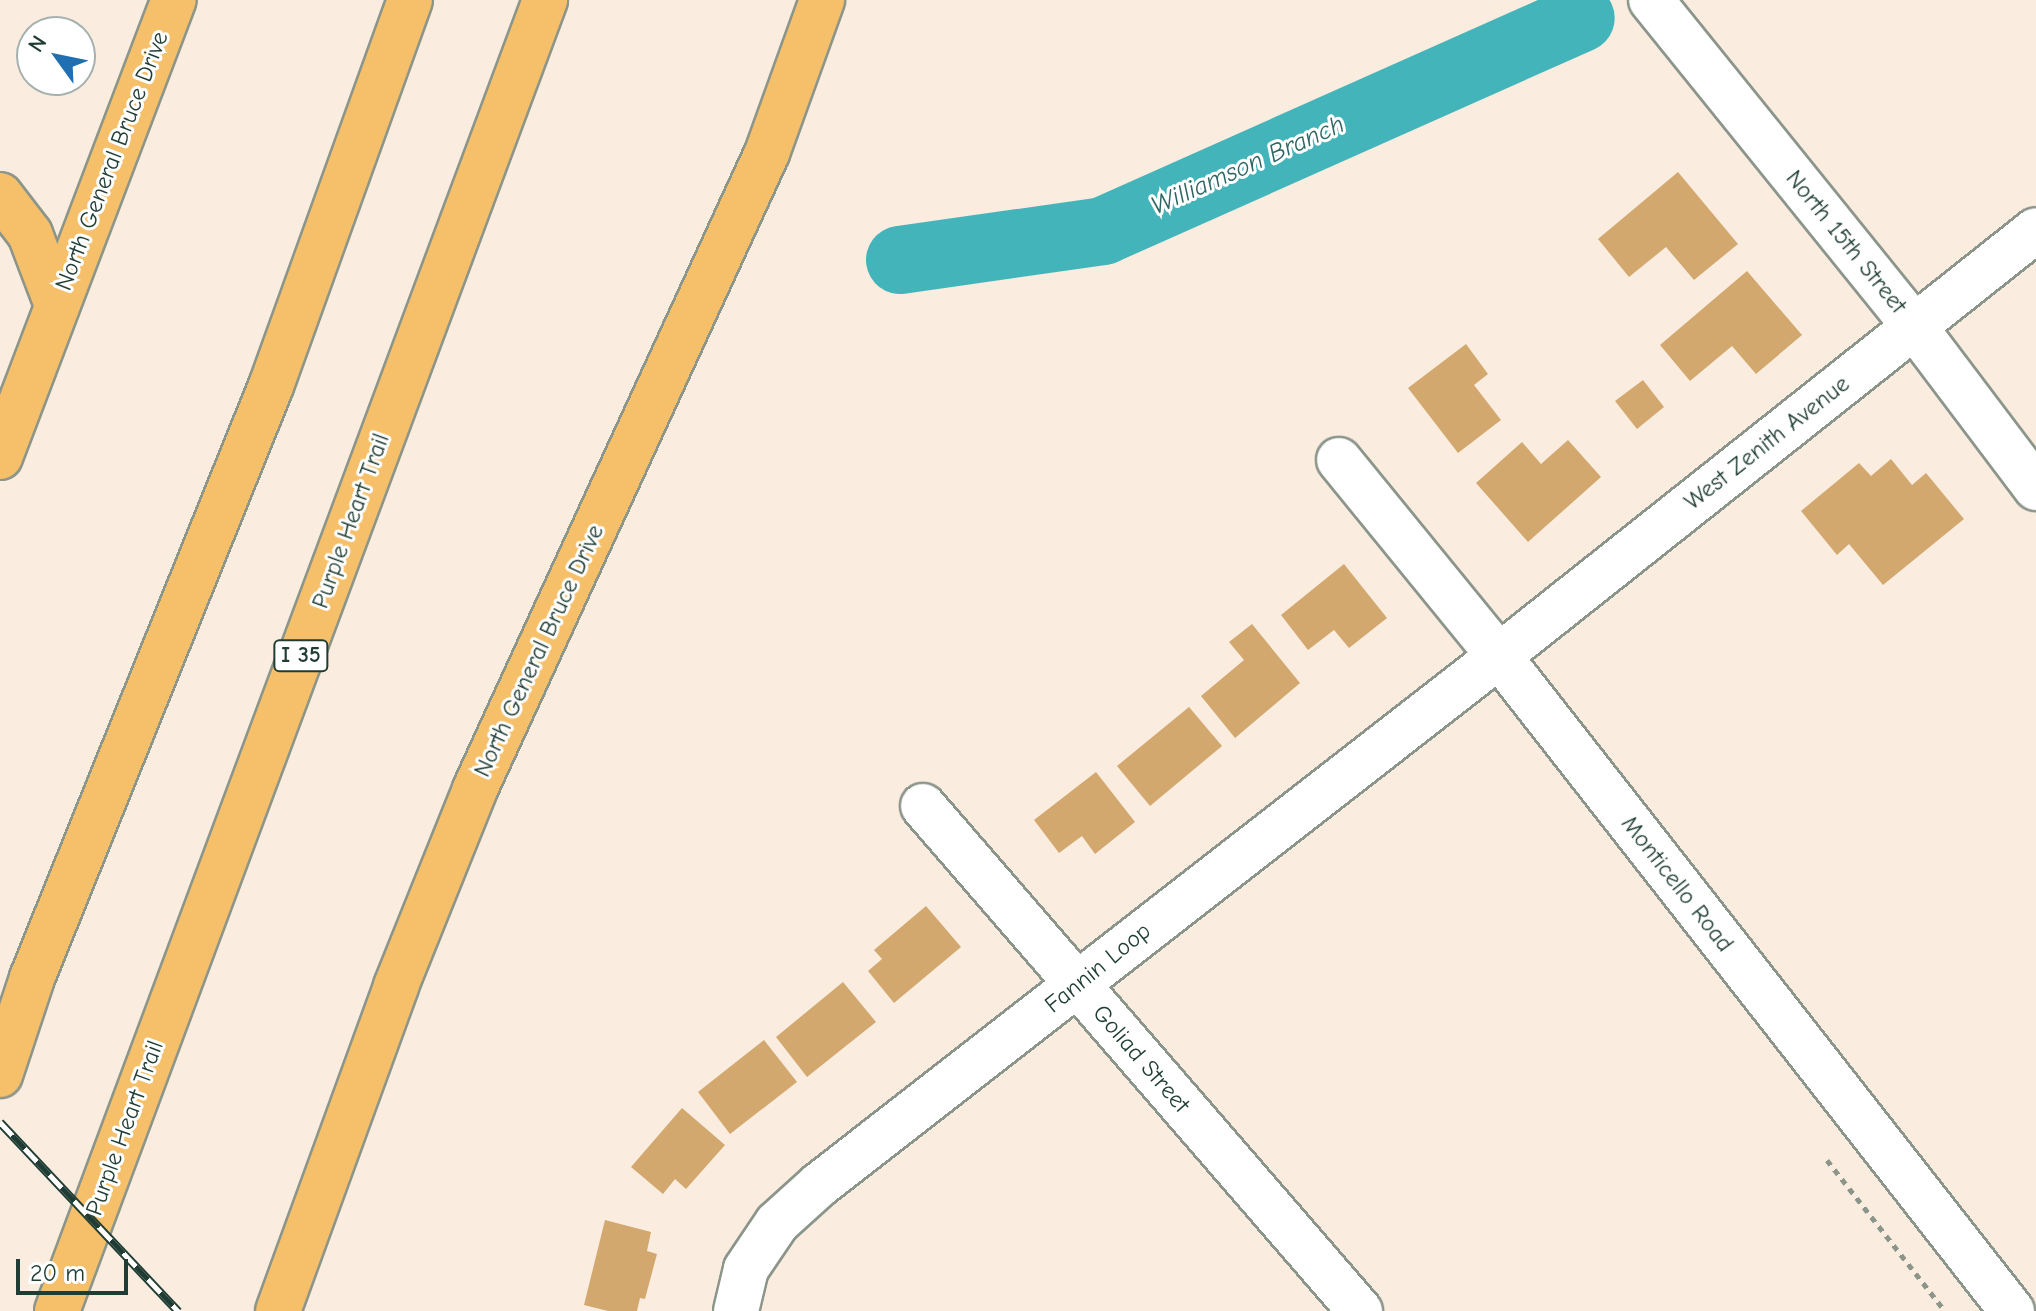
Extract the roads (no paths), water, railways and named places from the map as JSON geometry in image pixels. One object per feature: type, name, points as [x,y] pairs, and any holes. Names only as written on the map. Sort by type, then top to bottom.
[{"type":"main road","name":"North General Bruce Drive","points":[[0,457],[174,0]]},
{"type":"main road","points":[[0,1075],[32,978],[271,386],[410,0]]},
{"type":"main road","name":"Purple Heart Trail","points":[[57,1311],[545,0]]},
{"type":"main road","name":"North General Bruce Drive","points":[[278,1311],[396,986],[475,789],[767,153],[822,0]]},
{"type":"main road","points":[[0,195],[30,234],[57,305]]},
{"type":"street","name":"North 15th Street","points":[[1651,0],[1914,326],[2036,488]]},
{"type":"street","name":"West Zenith Avenue","points":[[1499,656],[2036,230]]},
{"type":"street","name":"Monticello Road","points":[[1339,460],[1499,656],[2012,1311]]},
{"type":"street","name":"Fannin Loop","points":[[736,1311],[746,1269],[777,1223],[819,1185],[1499,656]]},
{"type":"street","name":"Goliad Street","points":[[923,806],[1360,1311]]},
{"type":"waterway","name":"Williamson Branch","points":[[900,260],[1103,231],[1581,18]]},
{"type":"railway","points":[[0,1122],[178,1311]]}]
